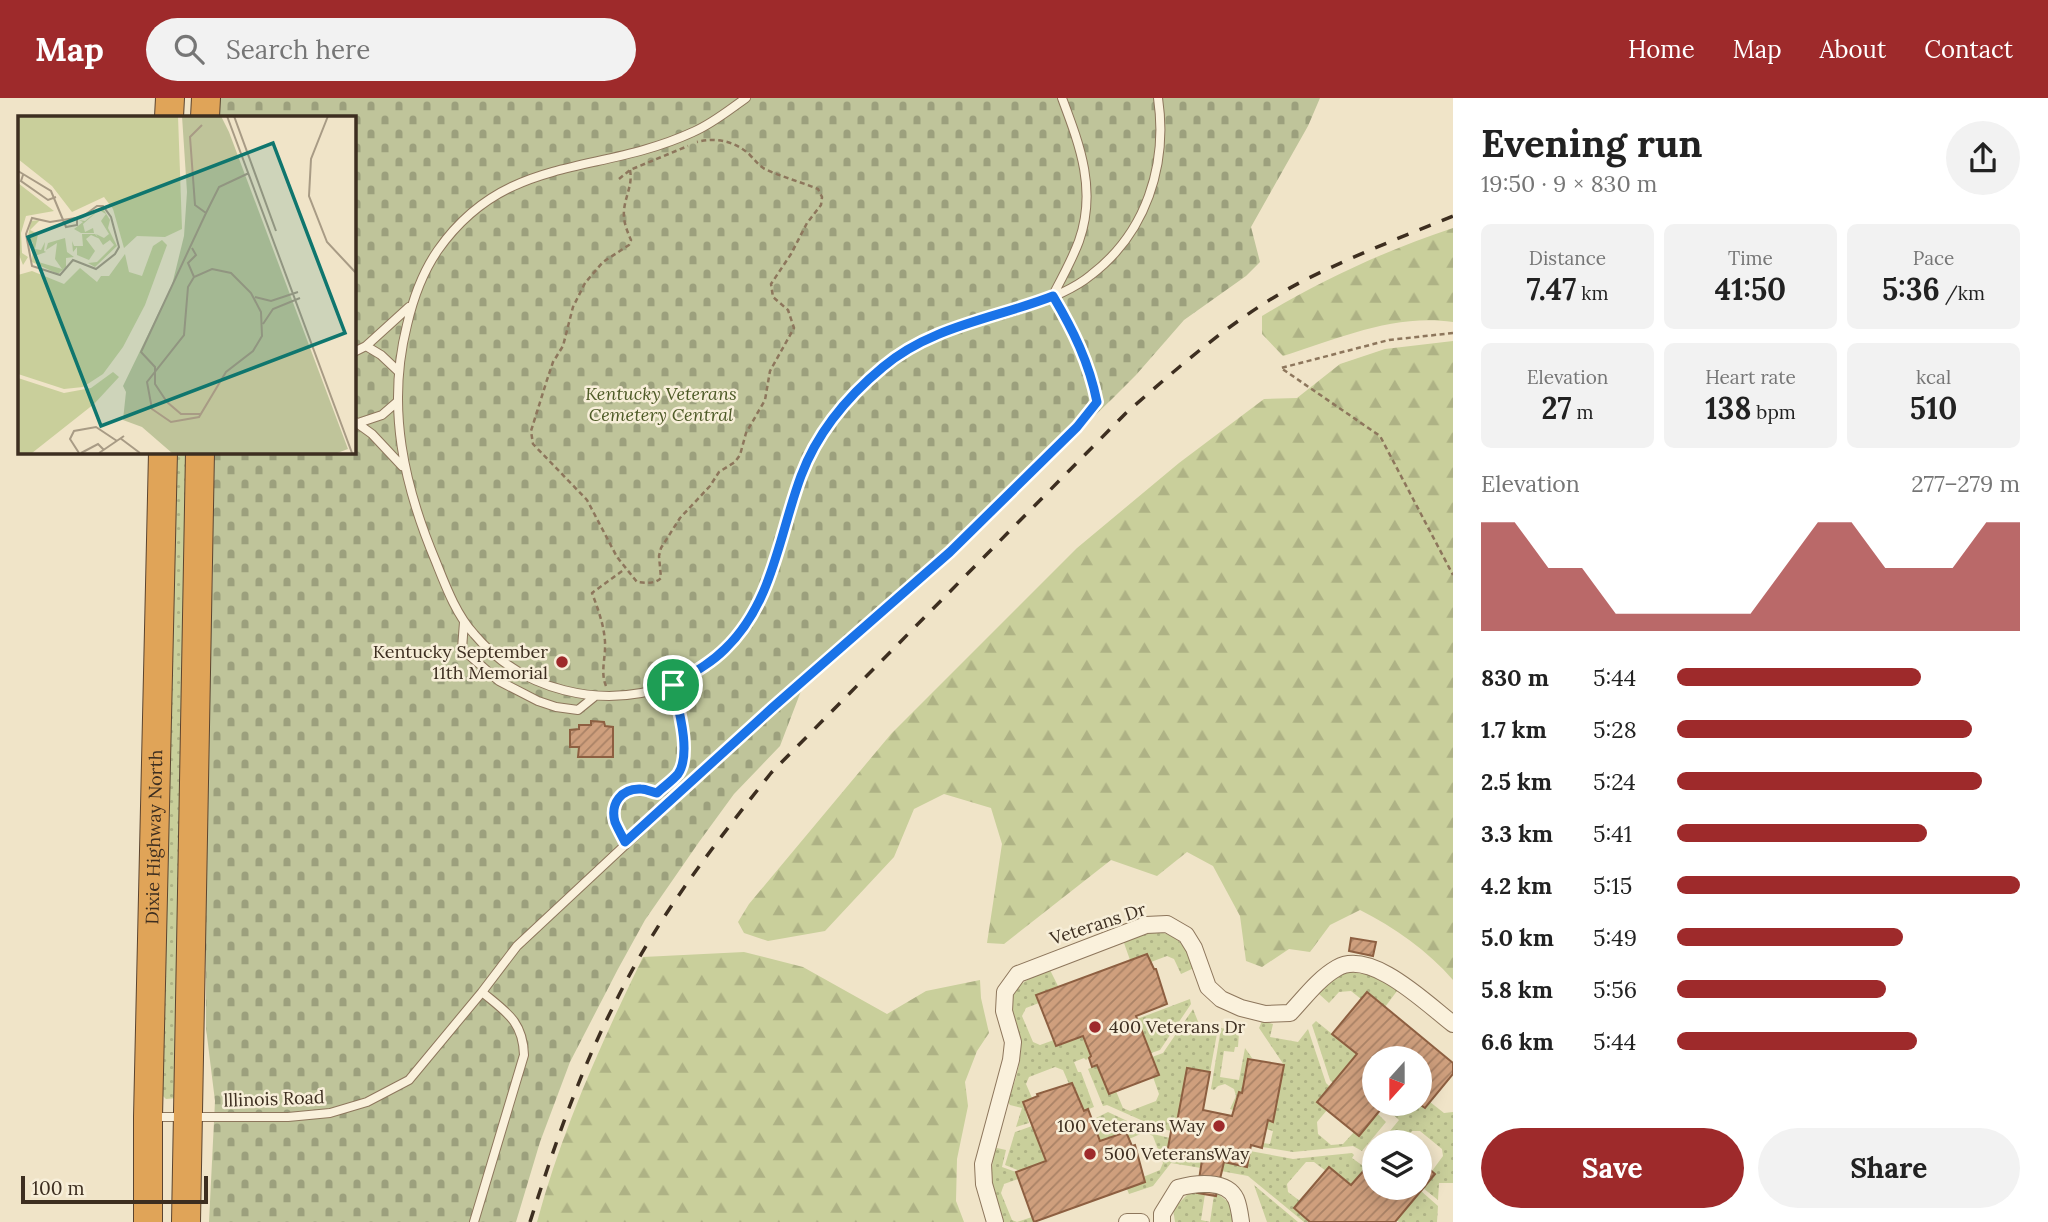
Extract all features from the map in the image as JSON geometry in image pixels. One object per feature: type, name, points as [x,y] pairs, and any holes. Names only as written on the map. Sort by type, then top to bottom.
[{"type":"highway","points":[[169,116],[170,98]]},
{"type":"highway","points":[[205,116],[206,98]]},
{"type":"highway","name":"Dixie Highway North","points":[[148,1222],[163,453]]},
{"type":"highway","points":[[186,1222],[200,453]]},
{"type":"street","name":"Veterans Dr","points":[[995,1222],[984,1184],[983,1164],[1011,1060],[1013,1042],[1004,1011],[1005,992],[1018,974],[1038,965],[1146,925],[1167,924],[1186,935],[1194,948],[1208,987],[1221,999],[1241,1008],[1265,1014],[1290,1013],[1320,979],[1340,965],[1362,964],[1394,977],[1453,1024]]},
{"type":"street","points":[[1162,1222],[1165,1208],[1178,1188],[1199,1183],[1227,1189],[1236,1198],[1241,1222]]},
{"type":"street","points":[[1127,1222],[1141,1222]]},
{"type":"lane","points":[[746,98],[695,132],[621,156],[548,172],[513,184],[487,199],[464,219],[439,248],[411,305],[398,371],[397,402],[404,468],[419,523],[464,622],[495,656],[519,673],[543,684],[594,697],[673,685],[703,667],[726,648],[747,622],[766,590],[802,475],[825,429],[850,399],[884,365],[922,342],[944,331],[1053,296],[1088,278],[1127,239],[1152,190],[1158,164],[1161,141],[1158,98]]},
{"type":"lane","points":[[1053,296],[1079,242],[1086,210],[1087,179],[1076,134],[1062,98]]},
{"type":"lane","name":"lllinois Road","points":[[148,1117],[288,1117],[330,1113],[367,1102],[410,1080],[517,946],[625,842],[772,708],[950,552],[1077,427],[1097,402],[1093,381],[1077,338],[1053,296]]},
{"type":"lane","points":[[355,352],[366,346],[411,305]]},
{"type":"lane","points":[[366,346],[381,355],[398,371]]},
{"type":"lane","points":[[356,422],[382,415],[397,402]]},
{"type":"lane","points":[[356,422],[372,434],[404,468]]},
{"type":"lane","points":[[464,622],[463,649],[499,681],[538,701],[571,710],[578,710],[594,697]]},
{"type":"lane","points":[[625,842],[615,820],[614,807],[618,798],[627,791],[641,789],[657,793],[679,772],[684,748],[673,685]]},
{"type":"lane","points":[[474,1222],[524,1055],[523,1038],[511,1017],[482,992]]},
{"type":"path","points":[[619,179],[630,170],[695,143],[721,139],[747,153],[762,167],[818,190],[822,197],[821,205],[807,223],[792,254],[771,284],[773,297],[788,310],[794,328],[771,370],[765,400],[746,433],[740,455],[735,462],[719,472],[670,533],[659,556],[661,578],[649,583],[637,582],[617,557],[587,500],[533,444],[531,431],[553,362],[563,346],[573,307],[585,284],[603,262],[629,245],[631,240],[625,225],[624,211],[632,179],[630,170]]},
{"type":"path","points":[[1453,333],[1389,341],[1280,368],[1380,436],[1453,575]]},
{"type":"path","points":[[610,695],[603,678],[603,623],[592,593],[626,568]]},
{"type":"green space","name":"Kentucky Veterans Cemetery Central","points":[[218,98],[1320,98],[1308,126],[1251,227],[1260,262],[1246,276],[1184,320],[1112,399],[913,589],[801,691],[780,746],[734,794],[699,842],[645,920],[618,969],[570,1062],[540,1142],[516,1222],[209,1222],[215,1101],[206,1028],[205,809],[213,564],[213,453],[355,453],[355,116],[218,116]]},
{"type":"green space","points":[[1453,228],[1453,322],[1431,320],[1388,324],[1283,356],[1262,334],[1262,316],[1285,303],[1379,256]]},
{"type":"green space","points":[[1453,341],[1453,980],[1410,940],[1360,910],[1330,925],[1310,952],[1289,949],[1262,967],[1246,961],[1240,916],[1213,866],[1187,852],[1157,876],[1111,860],[1004,944],[987,943],[1002,844],[991,808],[944,794],[914,809],[894,857],[825,931],[768,941],[744,933],[738,922],[749,904],[891,734],[1077,548],[1179,463],[1264,399],[1297,398],[1340,364],[1385,349]]},
{"type":"green space","points":[[171,453],[190,453],[177,1098],[166,1099],[160,1093]]},
{"type":"green space","points":[[1153,932],[1169,935],[1180,942],[1194,968],[1181,974],[1174,959],[1167,956],[1151,962],[1147,954],[1130,960],[1124,943]]},
{"type":"green space","points":[[744,952],[803,967],[887,1014],[926,991],[980,980],[989,1033],[977,1051],[965,1082],[968,1106],[957,1159],[956,1201],[964,1222],[537,1222],[558,1154],[584,1087],[643,957]]},
{"type":"green space","points":[[1050,970],[1058,986],[1036,995],[1039,1003],[1026,1008],[1022,1016],[1033,1042],[1040,1045],[1054,1040],[1056,1045],[1083,1036],[1091,1056],[1086,1060],[1084,1058],[1074,1062],[1078,1072],[1081,1072],[1094,1107],[1084,1111],[1073,1083],[1069,1084],[1063,1070],[1055,1067],[1029,1077],[1026,1084],[1032,1098],[1023,1102],[1029,1123],[1016,1127],[1022,1108],[1008,1102],[1020,1061],[1012,1000],[1020,985]]},
{"type":"green space","points":[[1351,972],[1371,975],[1398,989],[1385,1007],[1367,992],[1361,999],[1351,991],[1339,992],[1329,1003],[1319,994],[1333,979]]},
{"type":"green space","points":[[1190,999],[1191,1004],[1160,1050],[1151,1053],[1137,1019]]},
{"type":"green space","points":[[1193,1009],[1199,1024],[1218,1028],[1210,1072],[1187,1069],[1177,1122],[1173,1121],[1171,1131],[1107,1105],[1103,1106],[1088,1069],[1097,1065],[1109,1094],[1116,1091],[1123,1108],[1130,1111],[1156,1101],[1159,1094],[1153,1077],[1159,1074],[1152,1057],[1163,1053]]},
{"type":"green space","points":[[1262,1021],[1273,1024],[1270,1037],[1298,1042],[1308,1029],[1326,1083],[1330,1087],[1318,1102],[1327,1110],[1317,1122],[1318,1134],[1331,1145],[1343,1144],[1354,1132],[1359,1136],[1362,1132],[1362,1151],[1353,1146],[1293,1152],[1262,1147],[1263,1143],[1270,1144],[1273,1131],[1266,1129],[1268,1120],[1273,1121],[1284,1065],[1259,1028]]},
{"type":"green space","points":[[1316,1021],[1357,1054],[1333,1083],[1312,1025]]},
{"type":"green space","points":[[1221,1028],[1229,1032],[1236,1029],[1239,1032],[1238,1047],[1235,1047],[1234,1052],[1224,1051],[1220,1077],[1239,1080],[1245,1048],[1252,1058],[1248,1059],[1242,1093],[1239,1093],[1232,1116],[1233,1110],[1230,1109],[1236,1096],[1234,1089],[1225,1084],[1211,1089]]},
{"type":"green space","points":[[1432,1104],[1444,1113],[1453,1112],[1453,1183],[1439,1183],[1438,1200],[1432,1195],[1432,1178],[1435,1174],[1432,1171],[1443,1156],[1442,1149],[1432,1141],[1432,1130],[1391,1130],[1399,1120],[1395,1116],[1432,1116]]},
{"type":"green space","points":[[1108,1112],[1157,1135],[1170,1138],[1167,1152],[1202,1160],[1201,1168],[1171,1163],[1153,1186],[1129,1194],[1127,1189],[1145,1182],[1143,1177],[1160,1170],[1163,1163],[1153,1136],[1145,1132],[1129,1139],[1126,1132],[1100,1141],[1092,1120]]},
{"type":"green space","points":[[1375,1116],[1380,1116],[1386,1122],[1379,1130],[1364,1130]]},
{"type":"green space","points":[[1032,1126],[1046,1161],[1020,1171],[1005,1165],[1015,1132]]},
{"type":"green space","points":[[997,1148],[1006,1150],[1002,1167],[1016,1172],[1018,1179],[1004,1184],[1001,1193],[1012,1220],[1017,1222],[1004,1222],[995,1195],[992,1169]]},
{"type":"green space","points":[[1250,1151],[1293,1159],[1352,1153],[1352,1158],[1362,1165],[1362,1173],[1351,1185],[1329,1167],[1326,1171],[1314,1162],[1306,1162],[1287,1184],[1288,1192],[1300,1201],[1294,1209],[1310,1222],[1304,1222],[1248,1176],[1221,1171],[1224,1162],[1247,1167]]},
{"type":"green space","points":[[1254,1185],[1298,1222],[1267,1222]]},
{"type":"green space","points":[[1192,1190],[1205,1194],[1201,1220],[1210,1222],[1175,1222],[1173,1209]]},
{"type":"green space","points":[[1217,1193],[1228,1202],[1235,1222],[1210,1222],[1214,1195]]},
{"type":"green space","points":[[1413,1200],[1431,1200],[1438,1206],[1437,1222],[1396,1220]]},
{"type":"green space","points":[[1032,1217],[1034,1222],[1017,1222]]},
{"type":"building","points":[[591,721],[604,722],[605,726],[613,727],[613,757],[578,757],[579,747],[570,747],[570,730],[579,729],[579,725],[591,725]]},
{"type":"building","points":[[1351,938],[1376,942],[1373,956],[1349,951]]},
{"type":"building","name":"400 Veterans Dr","points":[[1147,954],[1156,969],[1167,1004],[1136,1016],[1159,1075],[1109,1094],[1097,1065],[1092,1067],[1089,1058],[1091,1056],[1083,1036],[1056,1046],[1036,995]]},
{"type":"building","points":[[1367,992],[1453,1063],[1453,1074],[1432,1100],[1432,1046],[1362,1046],[1362,1116],[1375,1116],[1359,1136],[1317,1102],[1357,1054],[1332,1034]]},
{"type":"building","name":"100 Veterans Way","points":[[1248,1059],[1284,1065],[1273,1122],[1268,1120],[1262,1148],[1251,1145],[1247,1167],[1224,1162],[1216,1196],[1197,1193],[1202,1160],[1167,1153],[1173,1121],[1177,1122],[1187,1068],[1210,1072],[1203,1110],[1232,1116],[1239,1092],[1242,1093]]},
{"type":"building","name":"500 VeteransWay","points":[[1072,1083],[1084,1111],[1088,1109],[1100,1141],[1126,1132],[1132,1146],[1135,1145],[1145,1182],[1034,1222],[1016,1172],[1046,1161],[1023,1102],[1038,1096],[1037,1094]]},
{"type":"building","points":[[1329,1167],[1351,1185],[1362,1172],[1362,1200],[1413,1200],[1395,1222],[1310,1222],[1294,1208]]},
{"type":"railway","points":[[530,1222],[579,1083],[631,972],[687,884],[771,773],[1126,413],[1188,359],[1254,310],[1301,282],[1453,216]]},
{"type":"place","name":"Kentucky September 11th Memorial","points":[[562,662]]},
{"type":"place","name":"400 Veterans Dr","points":[[1095,1027]]},
{"type":"place","name":"100 Veterans Way","points":[[1219,1126]]},
{"type":"place","name":"500 VeteransWay","points":[[1090,1154]]},
{"type":"route","points":[[1053,296],[1077,338],[1093,381],[1097,402],[1077,427],[950,552],[772,708],[625,842],[615,820],[614,807],[618,798],[627,791],[641,789],[657,793],[679,772],[684,748],[673,685],[703,667],[726,648],[747,622],[766,590],[802,475],[812,452],[825,429],[843,407],[884,365],[944,331],[1053,296]]}]
